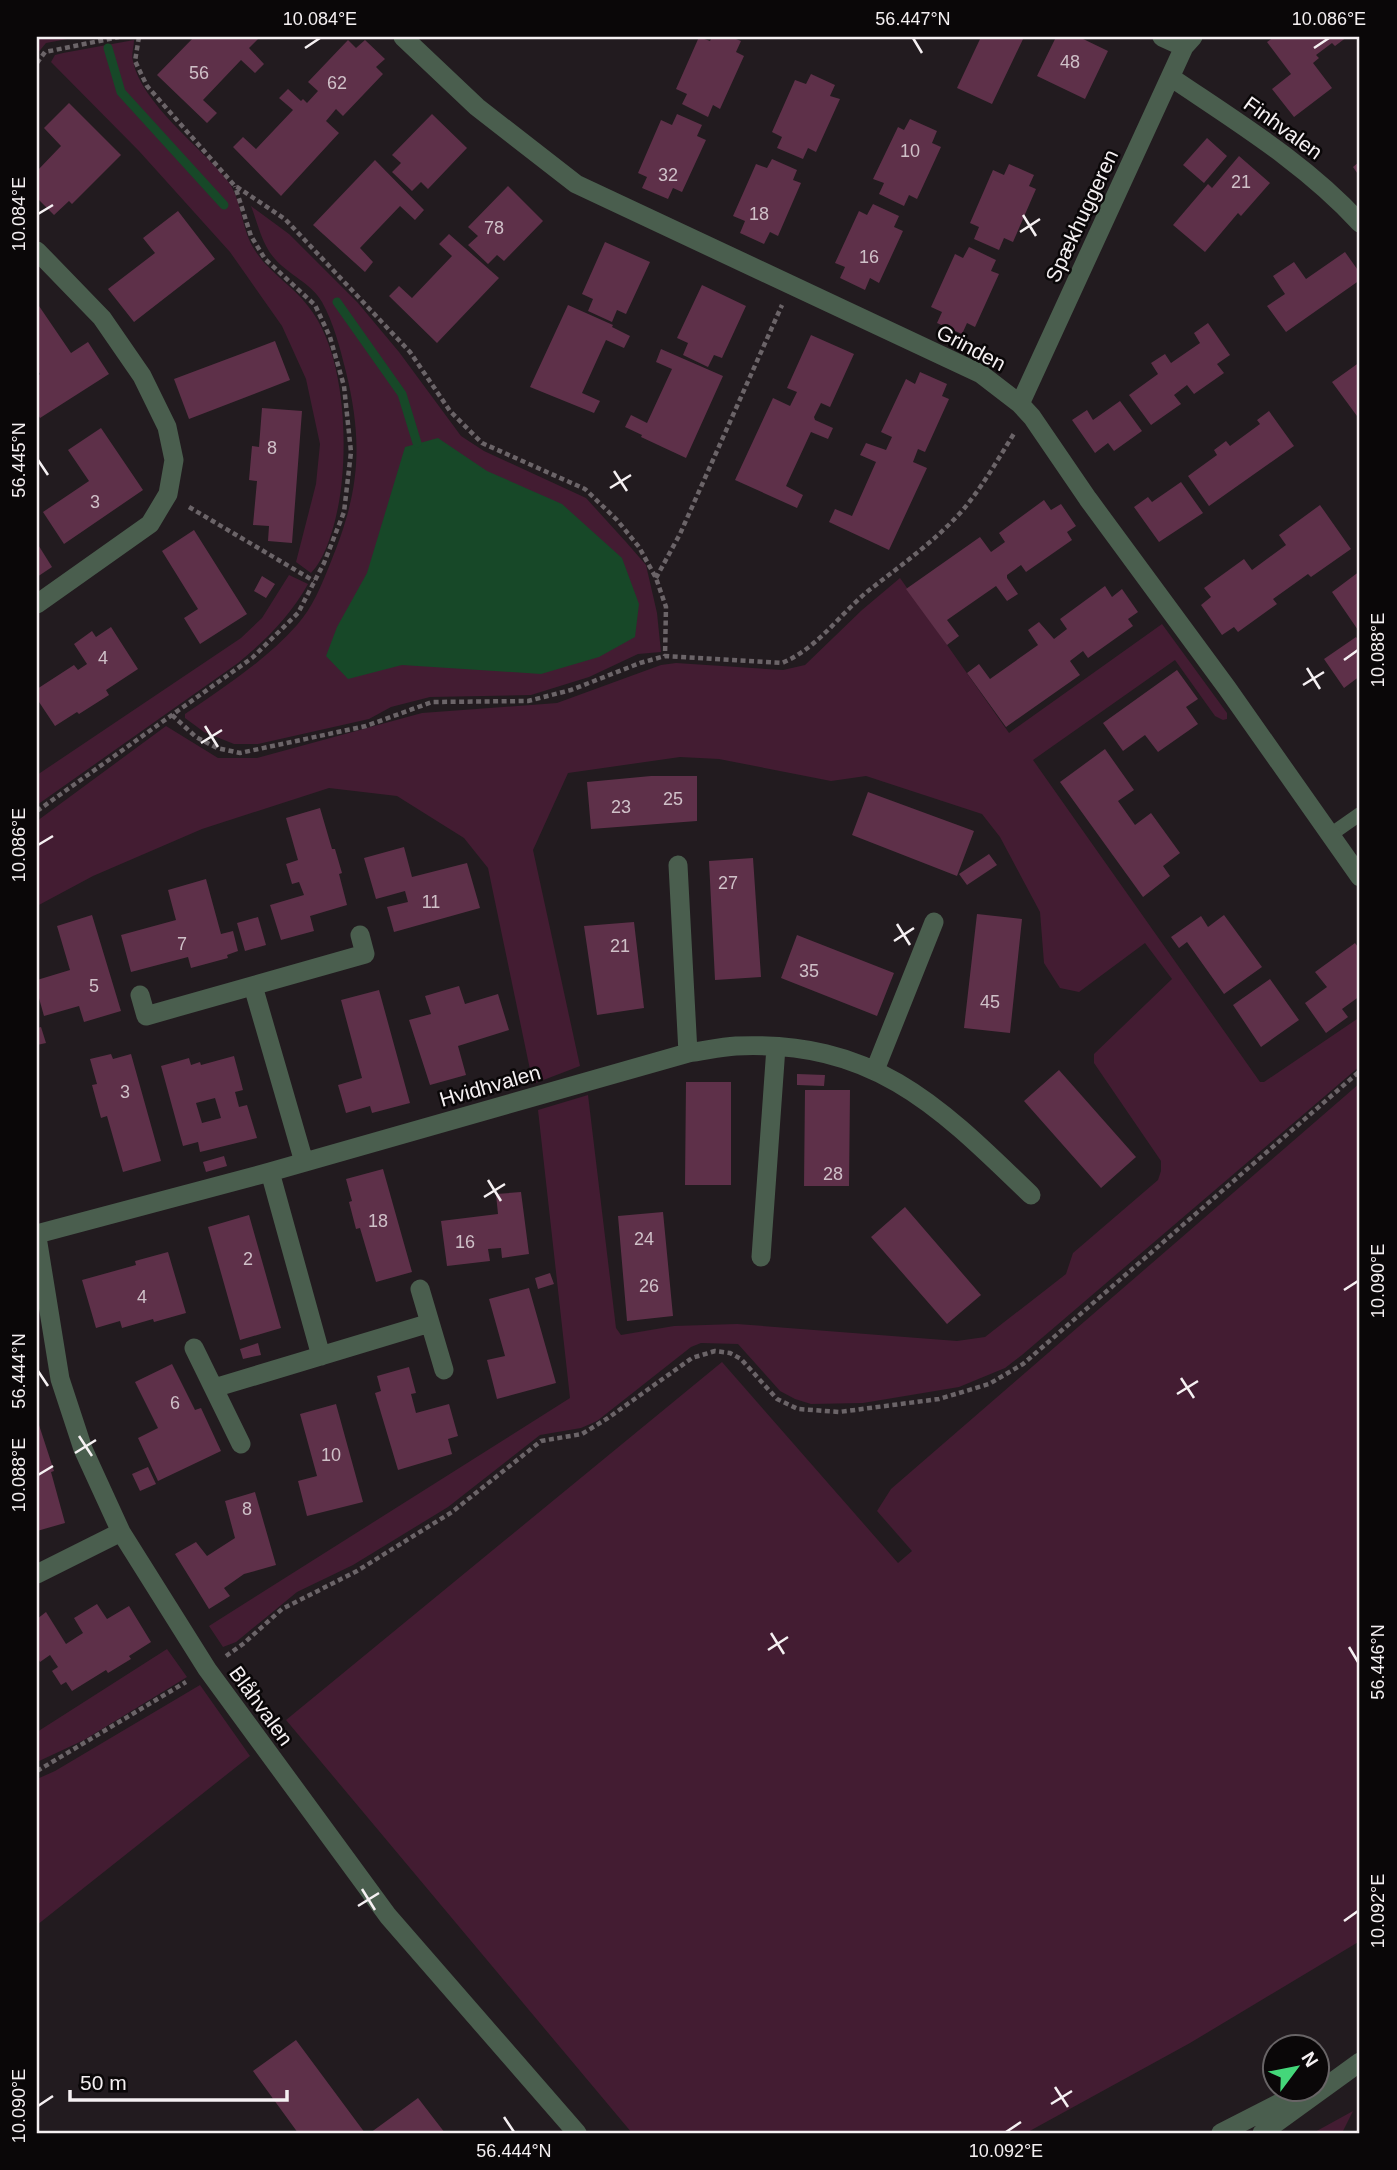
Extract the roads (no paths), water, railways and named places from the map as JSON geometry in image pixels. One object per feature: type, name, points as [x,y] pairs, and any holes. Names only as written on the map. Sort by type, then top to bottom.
[{"type":"street","name":"Grinden","points":[[402,37],[477,107],[576,184],[981,374],[1026,410],[1360,877]]},
{"type":"street","name":"Spækhuggeren","points":[[1026,410],[1189,42],[1161,37]]},
{"type":"street","name":"Finhvalen","points":[[1171,78],[1294,161],[1344,205],[1360,223]]},
{"type":"street","points":[[37,251],[102,318],[142,376],[167,426],[174,460],[168,494],[150,524],[37,604]]},
{"type":"street","points":[[678,865],[688,1053]]},
{"type":"street","points":[[875,1070],[934,922]]},
{"type":"street","points":[[140,995],[146,1016],[365,954],[360,935]]},
{"type":"street","points":[[254,986],[304,1162]]},
{"type":"street","name":"Hvidhvalen","points":[[37,1235],[688,1053],[734,1046],[829,1053],[875,1070],[919,1095],[963,1129],[1031,1195]]},
{"type":"street","points":[[761,1257],[776,1047]]},
{"type":"street","points":[[270,1172],[321,1356]]},
{"type":"street","name":"Blåhvalen","points":[[37,1235],[60,1379],[83,1449],[121,1532],[207,1669],[388,1916],[577,2133]]},
{"type":"street","points":[[420,1289],[444,1370]]},
{"type":"street","points":[[214,1388],[430,1323]]},
{"type":"street","points":[[194,1348],[242,1444]]},
{"type":"street","points":[[37,1574],[121,1532]]},
{"type":"street","points":[[1330,2077],[1360,2062]]},
{"type":"street","points":[[1262,2133],[1360,2062]]},
{"type":"street","points":[[1221,2133],[1278,2104]]},
{"type":"lane","points":[[1330,835],[1360,814]]},
{"type":"waterway","points":[[108,48],[121,92],[224,205]]},
{"type":"waterway","points":[[337,302],[402,394],[417,443]]}]
